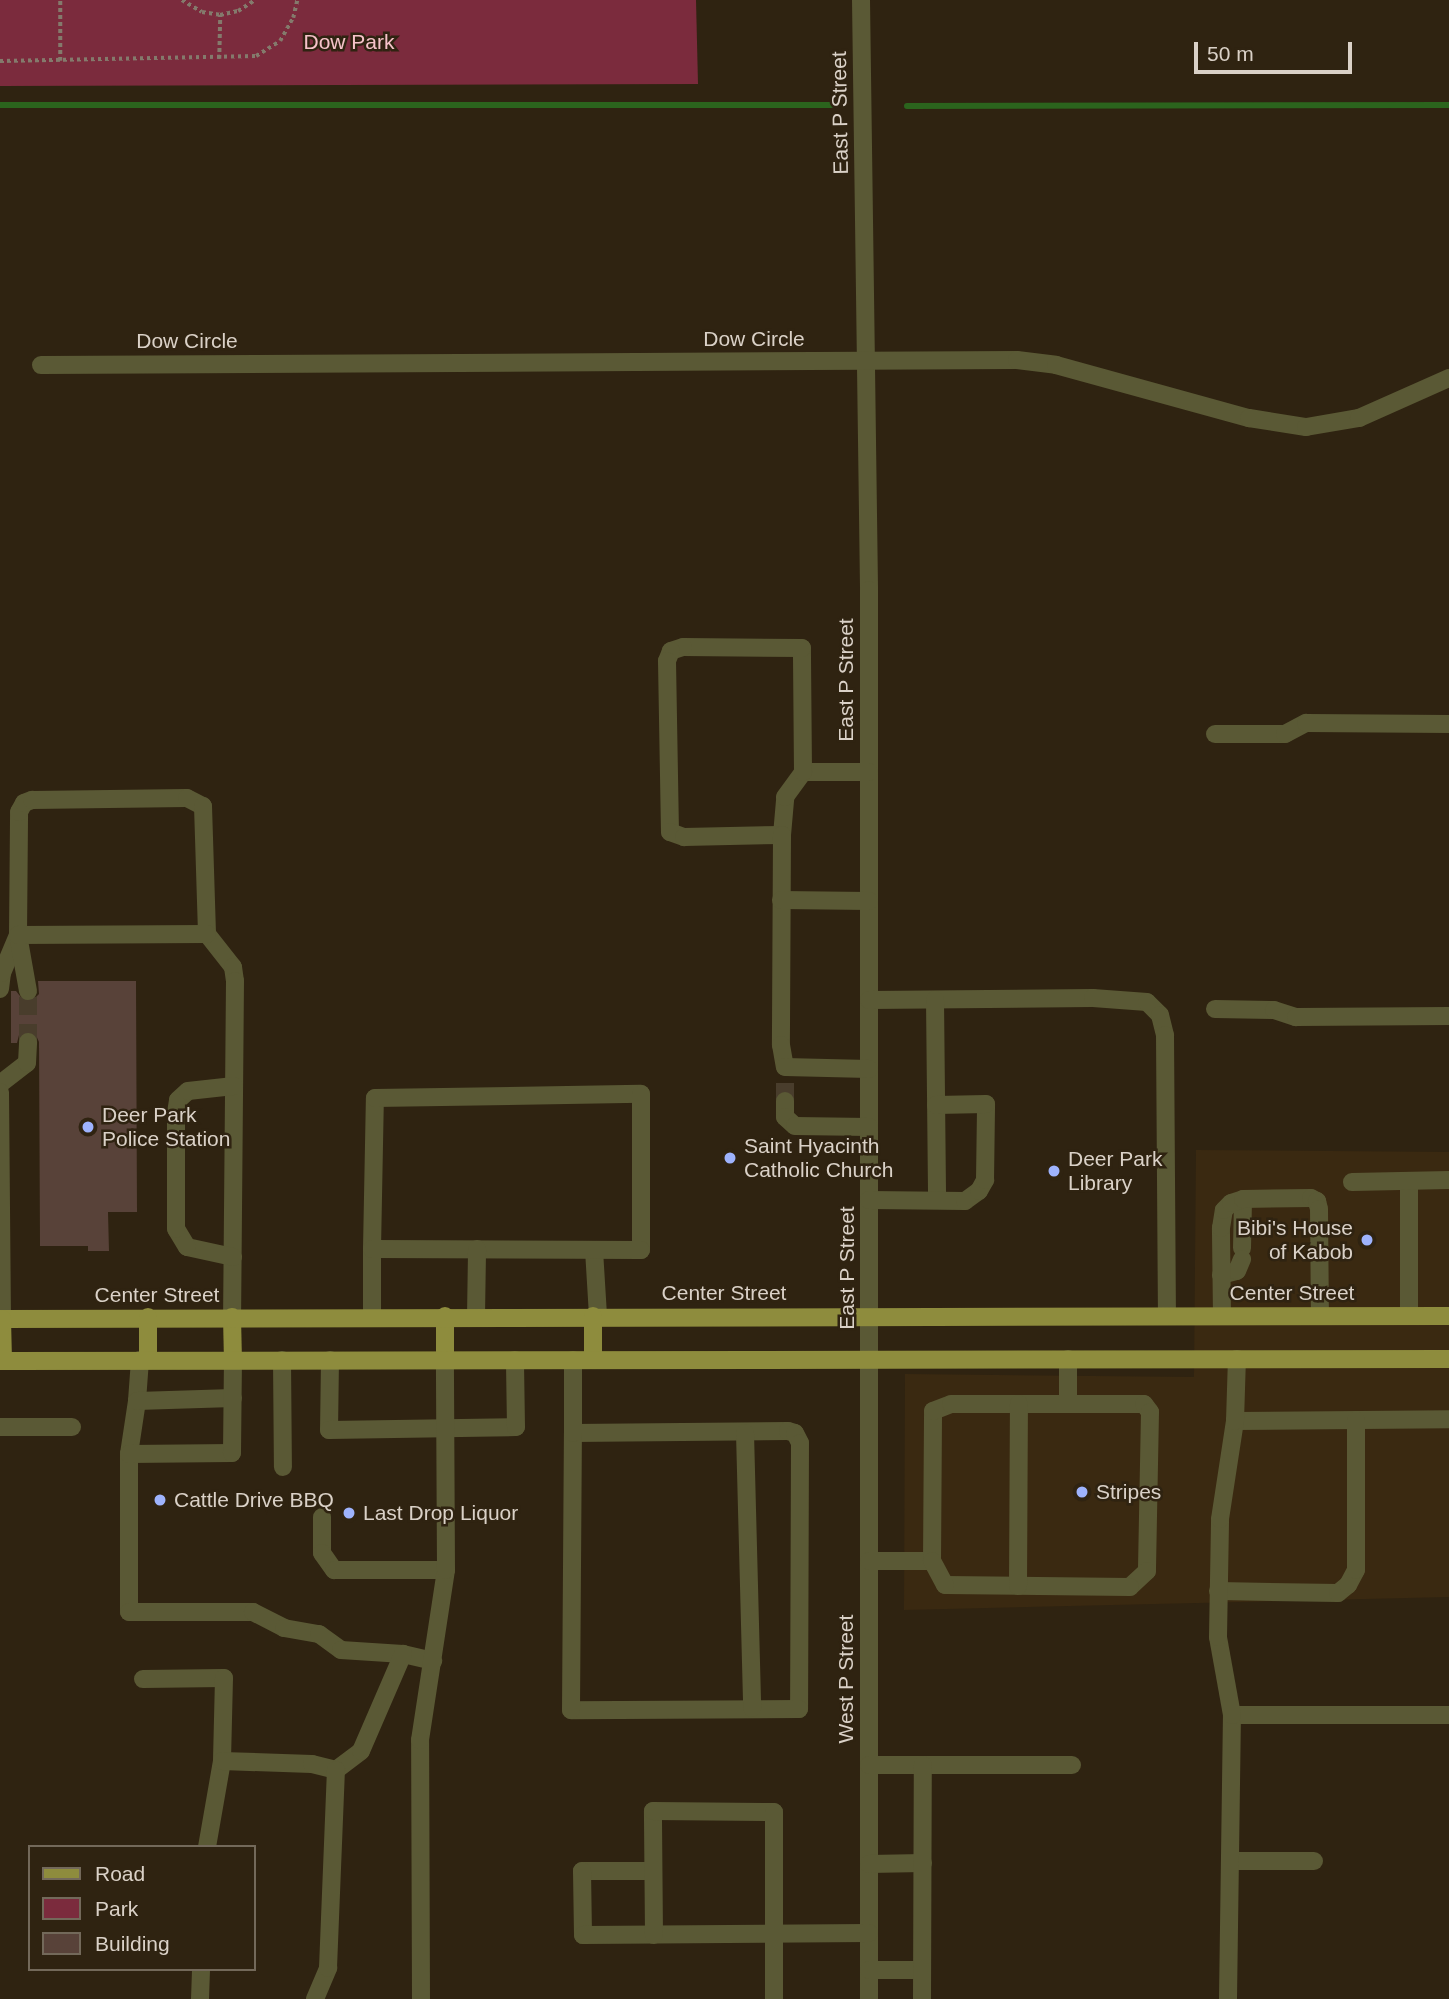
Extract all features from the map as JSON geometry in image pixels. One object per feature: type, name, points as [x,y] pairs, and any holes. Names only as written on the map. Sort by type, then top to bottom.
[{"type":"main road","name":"Center Street","points":[[1,1320],[372,1316],[1449,1316]]},
{"type":"main road","points":[[444,1316],[445,1360]]},
{"type":"main road","points":[[593,1360],[595,1316]]},
{"type":"main road","points":[[144,1360],[148,1317]]},
{"type":"main road","points":[[232,1317],[233,1360]]},
{"type":"main road","points":[[1,1320],[2,1361],[1449,1359]]},
{"type":"street","name":"East P Street","points":[[861,0],[869,772],[870,1360]]},
{"type":"street","name":"Dow Circle","points":[[41,365],[1017,360],[1056,365],[1249,418],[1306,427],[1359,418],[1449,378]]},
{"type":"street","points":[[782,835],[684,837],[670,832],[667,660],[671,650],[683,647],[802,648],[803,772],[785,797],[782,835],[781,1045],[785,1071],[869,1069]]},
{"type":"street","points":[[1214,734],[1285,734],[1306,723],[1449,724]]},
{"type":"street","points":[[803,772],[869,772]]},
{"type":"street","points":[[28,991],[26,965],[18,935],[19,812],[27,800],[187,798],[198,802],[205,812],[207,934],[233,967],[232,1317]]},
{"type":"street","points":[[781,900],[869,901]]},
{"type":"street","points":[[18,935],[207,934]]},
{"type":"street","points":[[0,989],[2,973],[18,935]]},
{"type":"street","points":[[869,1000],[1093,998],[1147,1002],[1160,1015],[1165,1035],[1167,1316]]},
{"type":"street","points":[[935,1000],[937,1200]]},
{"type":"street","points":[[1215,1009],[1274,1010],[1296,1017],[1449,1016]]},
{"type":"street","points":[[0,1084],[27,1063],[28,1042]]},
{"type":"street","points":[[233,1257],[187,1247],[176,1229],[176,1113],[178,1100],[188,1091],[234,1086]]},
{"type":"street","points":[[0,1092],[1,1320]]},
{"type":"street","points":[[372,1249],[641,1250],[641,1094],[375,1098],[372,1249],[372,1316]]},
{"type":"street","points":[[785,1101],[785,1117],[795,1126],[869,1127]]},
{"type":"street","points":[[869,1200],[965,1201],[979,1191],[985,1180],[986,1104],[936,1105]]},
{"type":"street","points":[[1352,1182],[1449,1180]]},
{"type":"street","points":[[1409,1181],[1409,1316]]},
{"type":"street","points":[[1222,1275],[1237,1271],[1242,1254],[1243,1199]]},
{"type":"street","points":[[1222,1316],[1224,1210],[1231,1203],[1243,1199],[1311,1199],[1317,1201],[1320,1316]]},
{"type":"street","points":[[476,1316],[477,1250]]},
{"type":"street","points":[[594,1250],[595,1316]]},
{"type":"street","points":[[1068,1359],[1068,1404]]},
{"type":"street","points":[[1228,1999],[1232,1715],[1218,1637],[1218,1591],[1220,1519],[1235,1421],[1237,1359]]},
{"type":"street","points":[[144,1360],[129,1454],[128,1612],[253,1612],[284,1628],[319,1634],[341,1650],[403,1654],[433,1661]]},
{"type":"street","points":[[129,1454],[232,1453],[233,1360]]},
{"type":"street","points":[[282,1360],[284,1467]]},
{"type":"street","points":[[330,1360],[329,1430],[516,1427],[515,1360]]},
{"type":"street","points":[[421,1999],[420,1740],[446,1570],[445,1360]]},
{"type":"street","points":[[573,1360],[571,1710],[799,1709],[800,1443],[795,1433],[573,1433]]},
{"type":"street","name":"West P Street","points":[[869,1999],[870,1360]]},
{"type":"street","points":[[137,1401],[233,1398]]},
{"type":"street","points":[[951,1404],[1019,1404],[1144,1404],[1150,1412],[1147,1571],[1129,1587],[945,1585],[932,1561],[933,1411],[951,1404]]},
{"type":"street","points":[[1018,1586],[1019,1404]]},
{"type":"street","points":[[1235,1421],[1449,1419]]},
{"type":"street","points":[[1218,1591],[1338,1592],[1348,1585],[1356,1570],[1356,1420]]},
{"type":"street","points":[[0,1427],[72,1427]]},
{"type":"street","points":[[745,1433],[751,1562],[752,1708]]},
{"type":"street","points":[[322,1517],[322,1553],[334,1570],[446,1570]]},
{"type":"street","points":[[869,1561],[932,1561]]},
{"type":"street","points":[[315,1999],[328,1968],[336,1770],[365,1745],[403,1654]]},
{"type":"street","points":[[143,1679],[224,1678],[222,1761],[207,1845]]},
{"type":"street","points":[[1232,1715],[1449,1715]]},
{"type":"street","points":[[222,1761],[312,1764],[336,1770]]},
{"type":"street","points":[[869,1765],[1072,1765]]},
{"type":"street","points":[[922,1999],[923,1765]]},
{"type":"street","points":[[654,1935],[653,1811],[774,1812],[774,1999]]},
{"type":"street","points":[[1230,1861],[1314,1861]]},
{"type":"street","points":[[869,1864],[923,1863]]},
{"type":"street","points":[[653,1871],[582,1871],[583,1935],[869,1933]]},
{"type":"street","points":[[869,1970],[922,1970]]},
{"type":"street","points":[[200,1999],[201,1971]]},
{"type":"path","points":[[60,0],[60,61]]},
{"type":"path","points":[[182,0],[202,12],[220,15],[238,10],[255,0]]},
{"type":"path","points":[[0,61],[219,59],[257,56],[281,41],[293,18],[297,0]]},
{"type":"path","points":[[219,59],[220,15]]},
{"type":"shaded area","points":[[1196,1150],[1449,1152],[1449,1597],[904,1610],[905,1374],[1194,1377]]},
{"type":"green space","name":"Dow Park","points":[[0,0],[696,0],[698,84],[0,86]]},
{"type":"building","name":"Deer Park Police Station","points":[[38,981],[136,981],[137,1212],[108,1212],[109,1251],[88,1251],[88,1246],[40,1246],[39,1042],[35,1033],[28,1031],[19,1035],[17,1043],[11,1043],[11,991],[16,991],[24,1001],[31,1002],[39,994]]},
{"type":"waterway","points":[[0,105],[831,105]]},
{"type":"waterway","points":[[907,106],[1449,105]]},
{"type":"tunnel","points":[[28,991],[28,1042]]},
{"type":"tunnel","points":[[785,1075],[785,1101]]},
{"type":"place","name":"Deer Park Police Station","points":[[88,1127]]},
{"type":"place","name":"Saint Hyacinth Catholic Church","points":[[730,1158]]},
{"type":"place","name":"Deer Park Library","points":[[1054,1171]]},
{"type":"place","name":"Bibi's House of Kabob","points":[[1367,1240]]},
{"type":"place","name":"Stripes","points":[[1082,1492]]},
{"type":"place","name":"Cattle Drive BBQ","points":[[160,1500]]},
{"type":"place","name":"Last Drop Liquor","points":[[349,1513]]}]
